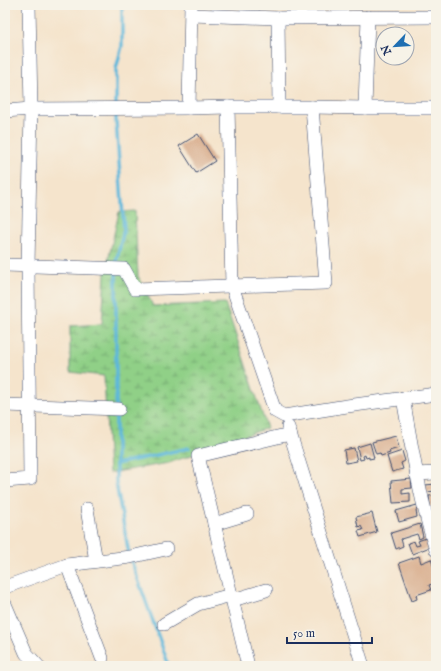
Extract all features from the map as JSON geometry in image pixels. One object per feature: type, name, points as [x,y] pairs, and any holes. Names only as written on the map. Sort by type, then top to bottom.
[{"type":"street","points":[[5,481],[30,479],[28,266],[31,109],[29,5]]},
{"type":"street","points":[[189,108],[191,10],[278,18],[436,17]]},
{"type":"street","points":[[365,108],[368,17]]},
{"type":"street","points":[[278,18],[279,107]]},
{"type":"street","points":[[5,111],[31,109],[228,107],[436,108]]},
{"type":"street","points":[[228,107],[232,286],[275,411],[284,416],[436,394]]},
{"type":"street","points":[[5,265],[124,269],[135,289],[326,283],[312,107]]},
{"type":"street","points":[[403,398],[416,474],[436,550]]},
{"type":"street","points":[[5,405],[119,409]]},
{"type":"street","points":[[284,416],[363,666]]},
{"type":"street","points":[[248,666],[198,456],[290,434]]},
{"type":"street","points":[[416,474],[436,473]]},
{"type":"street","points":[[87,509],[96,561]]},
{"type":"street","points":[[214,524],[247,514]]},
{"type":"street","points":[[5,587],[67,565],[130,557],[166,548]]},
{"type":"street","points":[[67,565],[102,658]]},
{"type":"street","points":[[164,624],[198,604],[266,590]]},
{"type":"street","points":[[5,604],[26,653],[38,666]]},
{"type":"green space","points":[[135,211],[138,276],[153,306],[225,303],[267,428],[169,463],[109,473],[104,376],[70,372],[70,326],[102,324],[105,274],[119,212]]},
{"type":"building","points":[[198,134],[215,161],[196,173],[179,146]]},
{"type":"building","points":[[396,436],[399,448],[389,451],[390,453],[381,456],[380,453],[376,454],[372,442]]},
{"type":"building","points":[[370,443],[374,458],[366,458],[365,455],[363,456],[364,459],[360,460],[357,447]]},
{"type":"building","points":[[354,448],[357,461],[346,463],[344,450]]},
{"type":"building","points":[[402,451],[405,461],[401,463],[403,469],[392,472],[387,456]]},
{"type":"building","points":[[411,479],[412,488],[402,489],[402,494],[410,493],[410,502],[393,503],[391,481]]},
{"type":"building","points":[[436,484],[436,491],[426,492],[425,485]]},
{"type":"building","points":[[436,495],[436,512],[431,513],[429,496]]},
{"type":"building","points":[[417,505],[419,509],[416,510],[417,517],[399,522],[396,511]]},
{"type":"building","points":[[372,513],[377,532],[360,537],[358,531],[363,530],[361,526],[358,527],[356,517]]},
{"type":"building","points":[[420,524],[423,537],[419,539],[417,534],[401,539],[403,546],[396,549],[391,533]]},
{"type":"building","points":[[426,538],[430,547],[412,554],[408,543],[414,541],[416,546],[420,545],[418,541]]},
{"type":"building","points":[[419,556],[421,563],[431,559],[436,574],[436,583],[429,585],[431,590],[416,595],[417,599],[412,601],[399,563]]},
{"type":"waterway","points":[[122,5],[122,46],[116,69],[116,121],[124,229],[116,263],[116,483],[129,554]]},
{"type":"waterway","points":[[116,464],[189,448]]},
{"type":"waterway","points":[[131,560],[169,666]]}]
